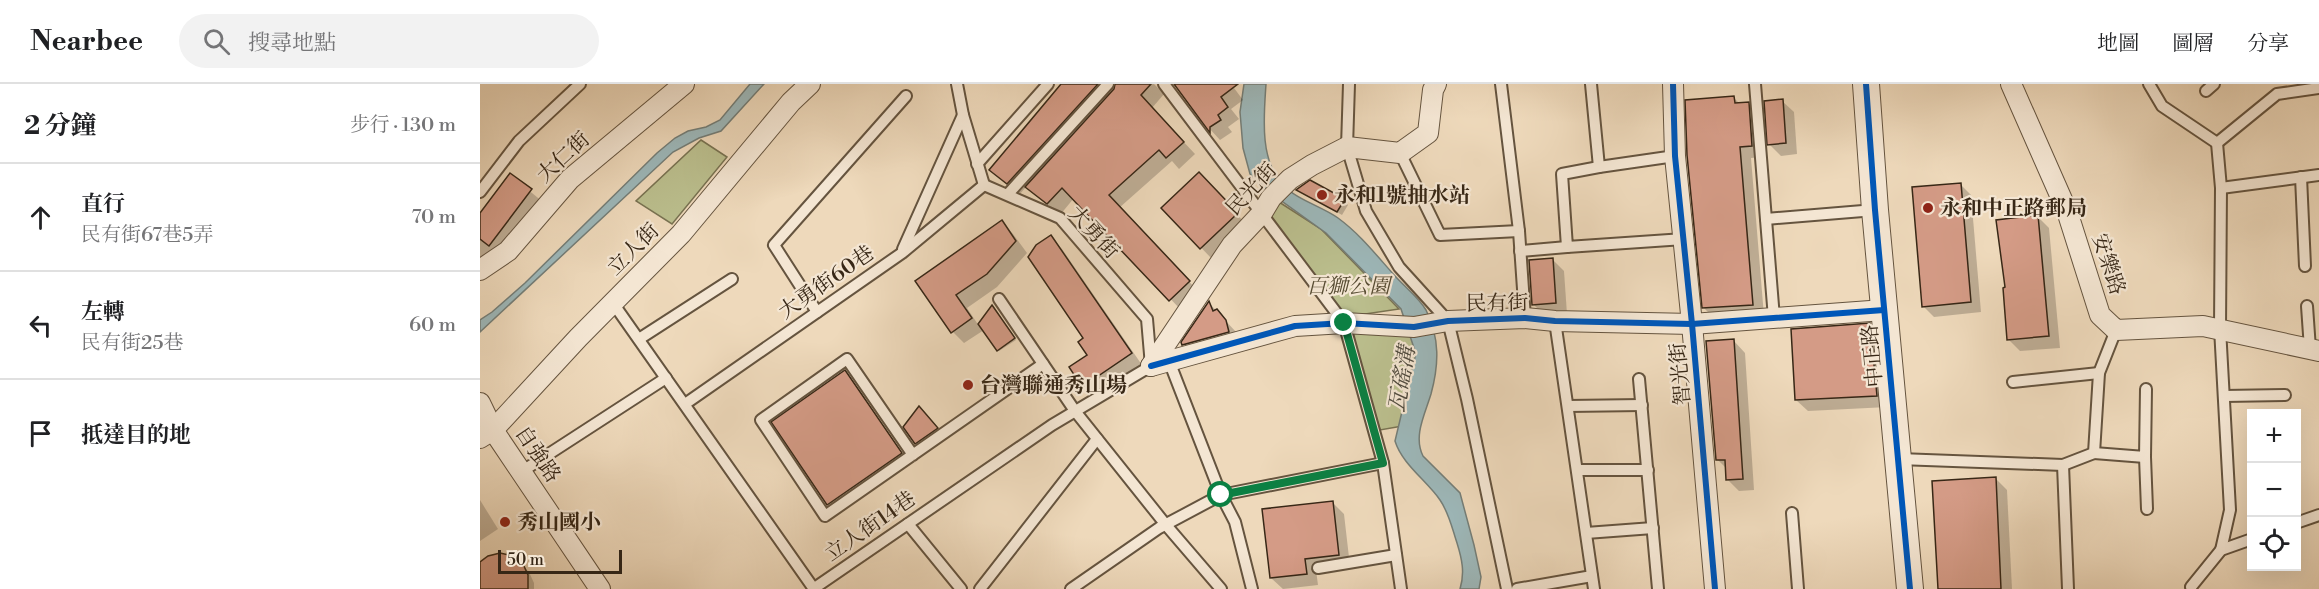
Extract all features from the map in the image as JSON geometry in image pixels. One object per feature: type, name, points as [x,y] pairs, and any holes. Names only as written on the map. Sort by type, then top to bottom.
[{"type":"street","name":"大仁街","points":[[480,270],[508,250],[570,178],[684,84]]},
{"type":"street","name":"立人街","points":[[486,434],[681,234],[791,102],[810,84]]},
{"type":"street","points":[[1347,147],[1400,153],[1428,133],[1433,90],[1436,84]]},
{"type":"street","name":"智光街","points":[[1673,84],[1675,156],[1715,589]]},
{"type":"street","name":"中正路","points":[[1866,84],[1875,210],[1910,589]]},
{"type":"street","name":"安樂路","points":[[2011,84],[2067,211],[2100,315],[2116,330]]},
{"type":"street","name":"民光街","points":[[1160,364],[1232,245],[1290,179],[1347,147]]},
{"type":"street","name":"民有街","points":[[1160,364],[1295,326],[1344,323],[1414,327],[1448,321],[1525,318],[1555,321],[1692,324],[1884,310]]},
{"type":"street","points":[[2116,330],[2203,326],[2315,350]]},
{"type":"street","name":"自強路","points":[[480,403],[486,434],[521,472],[600,589]]},
{"type":"lane","points":[[480,192],[519,141],[580,84]]},
{"type":"lane","points":[[957,84],[963,116],[984,185]]},
{"type":"lane","points":[[977,164],[1048,84]]},
{"type":"lane","points":[[1008,194],[1108,84]]},
{"type":"lane","points":[[1164,84],[1267,206],[1344,323],[1383,463],[1401,589]]},
{"type":"lane","points":[[1349,84],[1347,147],[1366,212],[1399,267],[1448,321],[1507,589]]},
{"type":"lane","points":[[1501,84],[1519,231],[1525,318]]},
{"type":"lane","points":[[1591,84],[1599,167]]},
{"type":"lane","points":[[1755,84],[1774,318]]},
{"type":"lane","points":[[2149,84],[2162,106],[2217,143],[2222,188],[2220,328],[2230,510],[2221,550],[2188,588]]},
{"type":"lane","points":[[2217,143],[2277,94],[2319,88]]},
{"type":"lane","points":[[817,312],[774,245],[906,96]]},
{"type":"lane","points":[[902,253],[963,116]]},
{"type":"lane","points":[[1400,153],[1440,235],[1519,231]]},
{"type":"lane","points":[[1567,247],[1562,174],[1675,156]]},
{"type":"lane","points":[[2222,188],[2319,175]]},
{"type":"lane","points":[[2301,177],[2306,266]]},
{"type":"lane","name":"大勇街","points":[[984,185],[1060,219],[1146,319],[1160,364],[1235,522],[1252,589]]},
{"type":"lane","name":"大勇街60巷","points":[[685,404],[902,253],[984,185]]},
{"type":"lane","points":[[1766,219],[1875,210]]},
{"type":"lane","points":[[1520,251],[1684,239]]},
{"type":"lane","points":[[639,339],[732,279]]},
{"type":"lane","points":[[999,299],[1075,411],[1166,525],[1221,589]]},
{"type":"lane","name":"立人街14巷","points":[[613,303],[814,589],[1075,411],[1160,364]]},
{"type":"lane","points":[[2307,306],[2315,350]]},
{"type":"lane","points":[[1555,321],[1594,589]]},
{"type":"lane","points":[[2094,453],[2099,373],[2116,330]]},
{"type":"lane","points":[[913,455],[847,360],[761,420],[825,516],[913,455],[1043,364]]},
{"type":"lane","points":[[2013,382],[2099,373]]},
{"type":"lane","points":[[521,472],[666,378]]},
{"type":"lane","points":[[1639,379],[1659,589]]},
{"type":"lane","points":[[2146,389],[2147,509]]},
{"type":"lane","points":[[2224,396],[2285,395]]},
{"type":"lane","points":[[1568,406],[1642,405]]},
{"type":"lane","points":[[980,589],[1097,439]]},
{"type":"lane","points":[[1898,459],[2063,465],[2094,453],[2145,457]]},
{"type":"lane","points":[[1071,589],[1166,525],[1221,495],[1383,463]]},
{"type":"lane","points":[[2063,465],[2068,589]]},
{"type":"lane","points":[[1577,470],[1648,470]]},
{"type":"lane","points":[[1792,513],[1798,589]]},
{"type":"lane","points":[[2301,521],[2319,515]]},
{"type":"lane","points":[[909,524],[961,589]]},
{"type":"lane","points":[[1586,533],[1653,528]]},
{"type":"lane","points":[[2221,550],[2247,541]]},
{"type":"lane","points":[[1318,568],[1396,555]]},
{"type":"lane","points":[[1517,589],[1592,576]]},
{"type":"green space","points":[[701,140],[727,157],[672,224],[636,201]]},
{"type":"green space","name":"百獅公園","points":[[1279,202],[1321,229],[1399,309],[1345,317],[1268,214]]},
{"type":"green space","name":"百獅公園","points":[[1417,324],[1420,384],[1408,425],[1380,430],[1349,325]]},
{"type":"water","points":[[750,84],[764,84],[721,131],[699,138],[673,152],[480,332],[480,320],[525,283],[657,153],[675,138],[688,131],[706,127],[720,120]]},
{"type":"water","points":[[1244,84],[1266,84],[1265,137],[1275,175],[1295,195],[1331,214],[1354,231],[1416,297],[1431,320],[1436,341],[1437,362],[1431,394],[1421,425],[1420,448],[1423,456],[1460,493],[1481,577],[1479,589],[1460,589],[1463,572],[1461,560],[1446,510],[1435,493],[1403,457],[1395,441],[1415,357],[1401,309],[1326,233],[1262,187],[1250,174],[1243,148],[1240,112]]},
{"type":"building","points":[[1061,84],[1098,84],[1007,184],[989,170]]},
{"type":"building","points":[[1115,84],[1151,84],[1141,95],[1184,142],[1166,158],[1159,150],[1109,195],[1190,281],[1169,301],[1062,188],[1047,204],[1025,187],[1114,89]]},
{"type":"building","points":[[1174,84],[1238,84],[1221,97],[1228,107],[1218,115],[1221,120],[1210,127],[1210,133]]},
{"type":"building","points":[[1734,96],[1735,103],[1749,102],[1752,146],[1740,147],[1753,305],[1702,308],[1687,155],[1685,100]]},
{"type":"building","points":[[1783,99],[1786,143],[1767,145],[1764,101]]},
{"type":"building","points":[[1199,172],[1238,213],[1200,249],[1161,208]]},
{"type":"building","points":[[510,173],[532,189],[489,246],[480,239],[480,213]]},
{"type":"building","name":"永和1號抽水站","points":[[1310,180],[1345,199],[1337,212],[1296,190]]},
{"type":"building","points":[[1961,183],[1971,302],[1922,307],[1912,187]]},
{"type":"building","points":[[2038,215],[2049,336],[2007,340],[2003,288],[2005,287],[1996,220]]},
{"type":"building","points":[[1002,220],[1016,241],[987,274],[956,295],[972,318],[951,333],[915,281]]},
{"type":"building","points":[[1051,235],[1132,353],[1082,387],[1069,367],[1087,355],[1078,342],[1083,338],[1028,257],[1036,245]]},
{"type":"building","points":[[1553,258],[1556,303],[1532,305],[1529,260]]},
{"type":"building","points":[[1209,301],[1213,311],[1217,309],[1226,320],[1229,332],[1182,345],[1181,342]]},
{"type":"building","points":[[992,305],[1015,338],[997,351],[978,324]]},
{"type":"building","points":[[1870,323],[1877,396],[1795,400],[1791,329]]},
{"type":"building","points":[[1734,339],[1743,479],[1726,480],[1725,460],[1716,460],[1706,341]]},
{"type":"building","points":[[845,370],[902,453],[827,505],[771,422]]},
{"type":"building","points":[[919,406],[938,428],[915,444],[903,427]]},
{"type":"building","points":[[1996,477],[2001,589],[1938,589],[1932,481]]},
{"type":"building","points":[[1333,501],[1339,555],[1305,559],[1307,574],[1270,578],[1262,509]]},
{"type":"building","points":[[500,553],[513,556],[523,564],[528,575],[528,589],[480,589],[480,562],[488,556]]},
{"type":"cycle path","points":[[1673,84],[1675,156],[1715,589]]},
{"type":"cycle path","points":[[1866,84],[1875,210],[1910,589]]},
{"type":"cycle path","points":[[1151,366],[1295,326],[1344,323],[1414,327],[1448,321],[1525,318],[1555,321],[1692,324],[1884,310]]},
{"type":"place","name":"永和1號抽水站","points":[[1322,195]]},
{"type":"place","name":"永和中正路郵局","points":[[1928,208]]},
{"type":"place","name":"台灣聯通秀山場","points":[[968,385]]},
{"type":"place","name":"秀山國小","points":[[505,522]]},
{"type":"route","points":[[1221,495],[1383,463],[1344,323]]},
{"type":"water label","name":"瓦磘溝","points":[[1401,379]]}]
